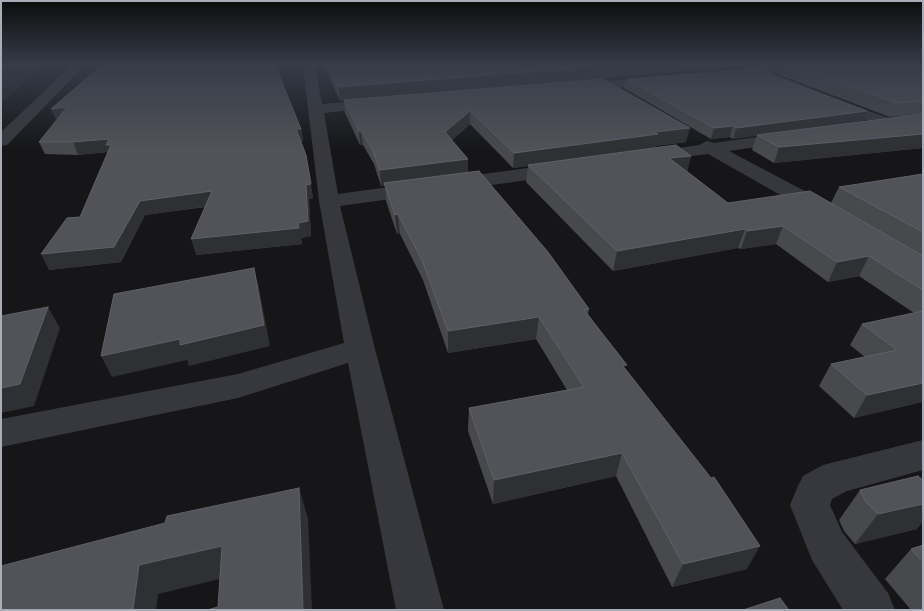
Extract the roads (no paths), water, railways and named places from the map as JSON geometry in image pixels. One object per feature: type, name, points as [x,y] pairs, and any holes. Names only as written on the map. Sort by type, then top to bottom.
[{"type":"street","points":[[1,141],[50,94]]},
{"type":"street","points":[[314,94],[329,201],[360,349],[420,610]]},
{"type":"street","points":[[619,94],[630,100]]},
{"type":"street","points":[[819,98],[923,136]]},
{"type":"street","points":[[316,109],[392,103]]},
{"type":"street","points":[[849,129],[923,121]]},
{"type":"street","points":[[687,134],[843,222]]},
{"type":"street","points":[[633,159],[810,135]]},
{"type":"street","points":[[329,201],[584,166]]},
{"type":"street","points":[[1,434],[238,386],[360,349]]},
{"type":"street","points":[[871,610],[827,546],[810,505],[816,488],[837,477],[923,455]]}]
